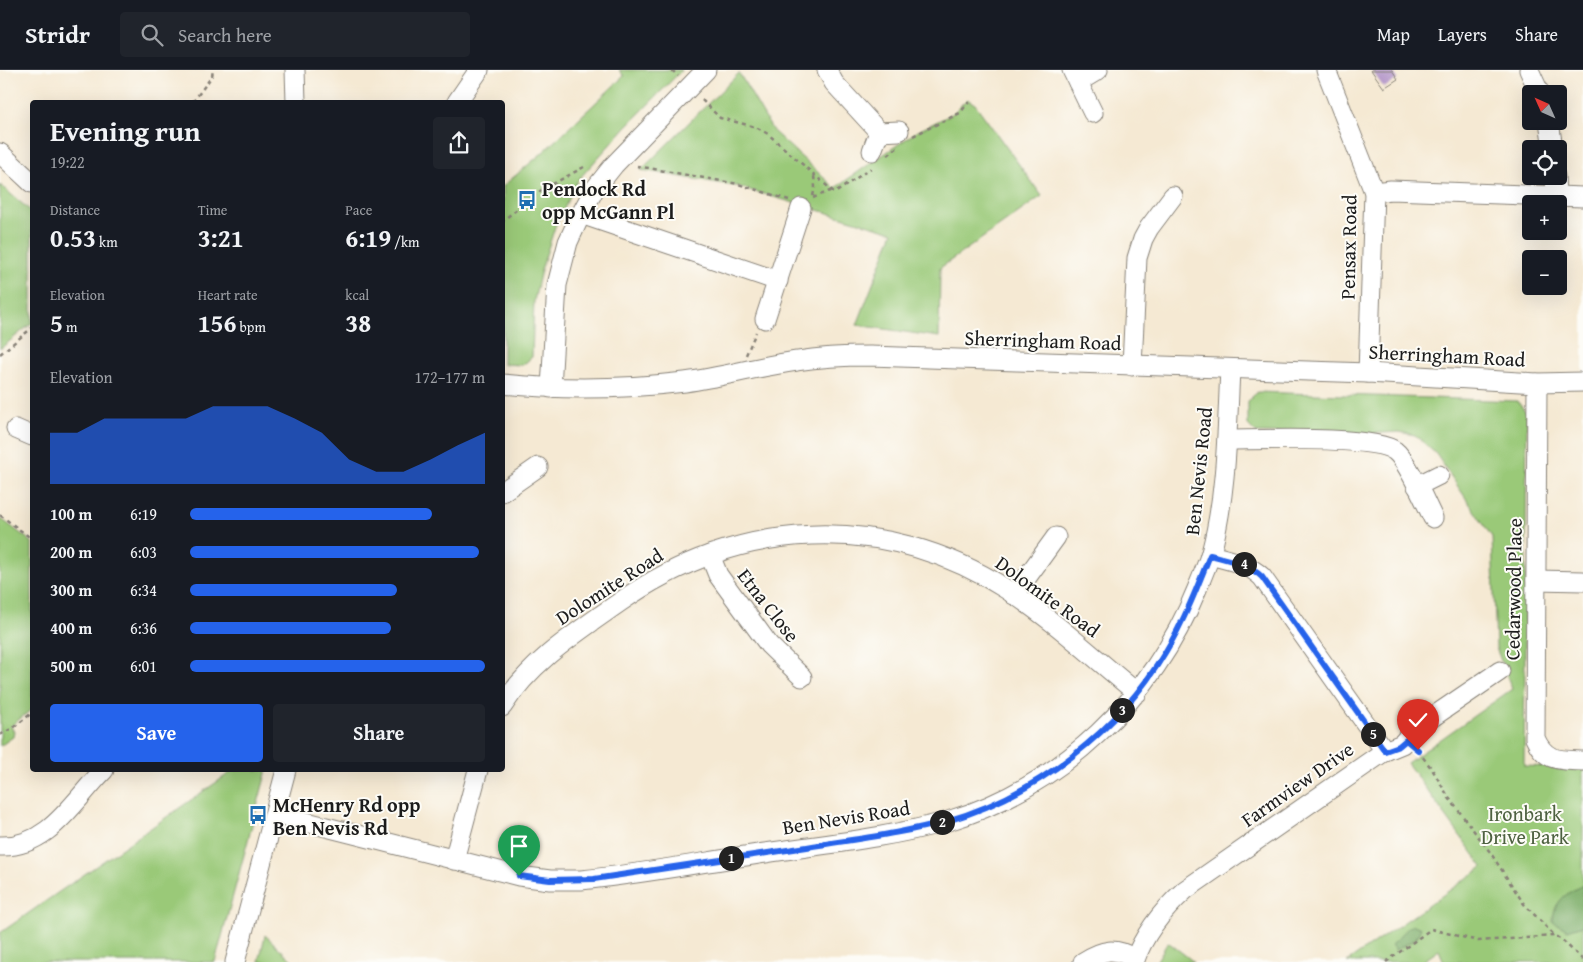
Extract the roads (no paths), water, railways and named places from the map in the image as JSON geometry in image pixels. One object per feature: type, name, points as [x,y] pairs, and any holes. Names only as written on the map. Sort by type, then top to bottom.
[{"type":"street","points":[[295,70],[296,100]]},
{"type":"street","points":[[456,100],[479,70]]},
{"type":"street","points":[[551,388],[557,285],[568,242],[581,214],[594,190],[609,170],[706,70]]},
{"type":"street","points":[[827,70],[834,83],[879,132]]},
{"type":"street","points":[[1093,113],[1075,76],[1098,70]]},
{"type":"street","name":"Pensax Road","points":[[1326,70],[1374,192],[1368,373]]},
{"type":"street","points":[[1529,70],[1536,85]]},
{"type":"street","points":[[879,132],[899,131]]},
{"type":"street","points":[[872,151],[879,132]]},
{"type":"street","points":[[0,152],[30,180]]},
{"type":"street","points":[[1374,192],[1391,190],[1528,195]]},
{"type":"street","points":[[1132,366],[1137,258],[1149,228],[1173,196]]},
{"type":"street","points":[[1567,196],[1583,197]]},
{"type":"street","points":[[766,319],[805,203]]},
{"type":"street","points":[[581,214],[778,281]]},
{"type":"street","name":"Sherringham Road","points":[[505,384],[551,388],[638,386],[684,382],[796,361],[852,356],[1368,373],[1537,382],[1583,382]]},
{"type":"street","name":"Ben Nevis Road","points":[[275,814],[519,876],[550,880],[581,880],[881,836],[958,817],[1008,796],[1043,776],[1096,735],[1137,693],[1161,659],[1183,620],[1210,555],[1220,511],[1227,440],[1230,369]]},
{"type":"street","name":"Cedarwood Place","points":[[1537,382],[1534,738],[1543,752],[1552,758],[1583,760]]},
{"type":"street","points":[[1227,440],[1351,441],[1374,443],[1391,448],[1400,455],[1433,518]]},
{"type":"street","points":[[505,489],[538,467]]},
{"type":"street","points":[[1417,486],[1439,475]]},
{"type":"street","name":"Dolomite Road","points":[[505,704],[526,676],[558,646],[652,580],[684,564],[746,544],[782,538],[822,535],[864,537],[902,544],[972,569],[1014,595],[1137,693]]},
{"type":"street","points":[[1014,595],[1056,537]]},
{"type":"street","name":"Etna Close","points":[[710,555],[718,575],[769,645],[802,677]]},
{"type":"street","name":"Farmview Drive","points":[[1135,960],[1146,938],[1163,912],[1185,890],[1385,751],[1262,577],[1238,562],[1210,555]]},
{"type":"street","points":[[1536,580],[1583,581]]},
{"type":"street","points":[[1385,751],[1399,746],[1415,729],[1500,670]]},
{"type":"street","points":[[0,846],[9,847],[21,844],[43,835],[102,772]]},
{"type":"street","points":[[235,962],[286,772]]},
{"type":"street","points":[[454,860],[477,772]]},
{"type":"street","points":[[1083,962],[1102,951],[1110,950],[1120,951],[1135,960]]},
{"type":"place","name":"Pendock Rd opp McGann Pl","points":[[527,200]]},
{"type":"place","name":"McHenry Rd opp Ben Nevis Rd","points":[[258,815]]},
{"type":"park label","name":"Ironbark Drive Park","points":[[1525,824]]}]
